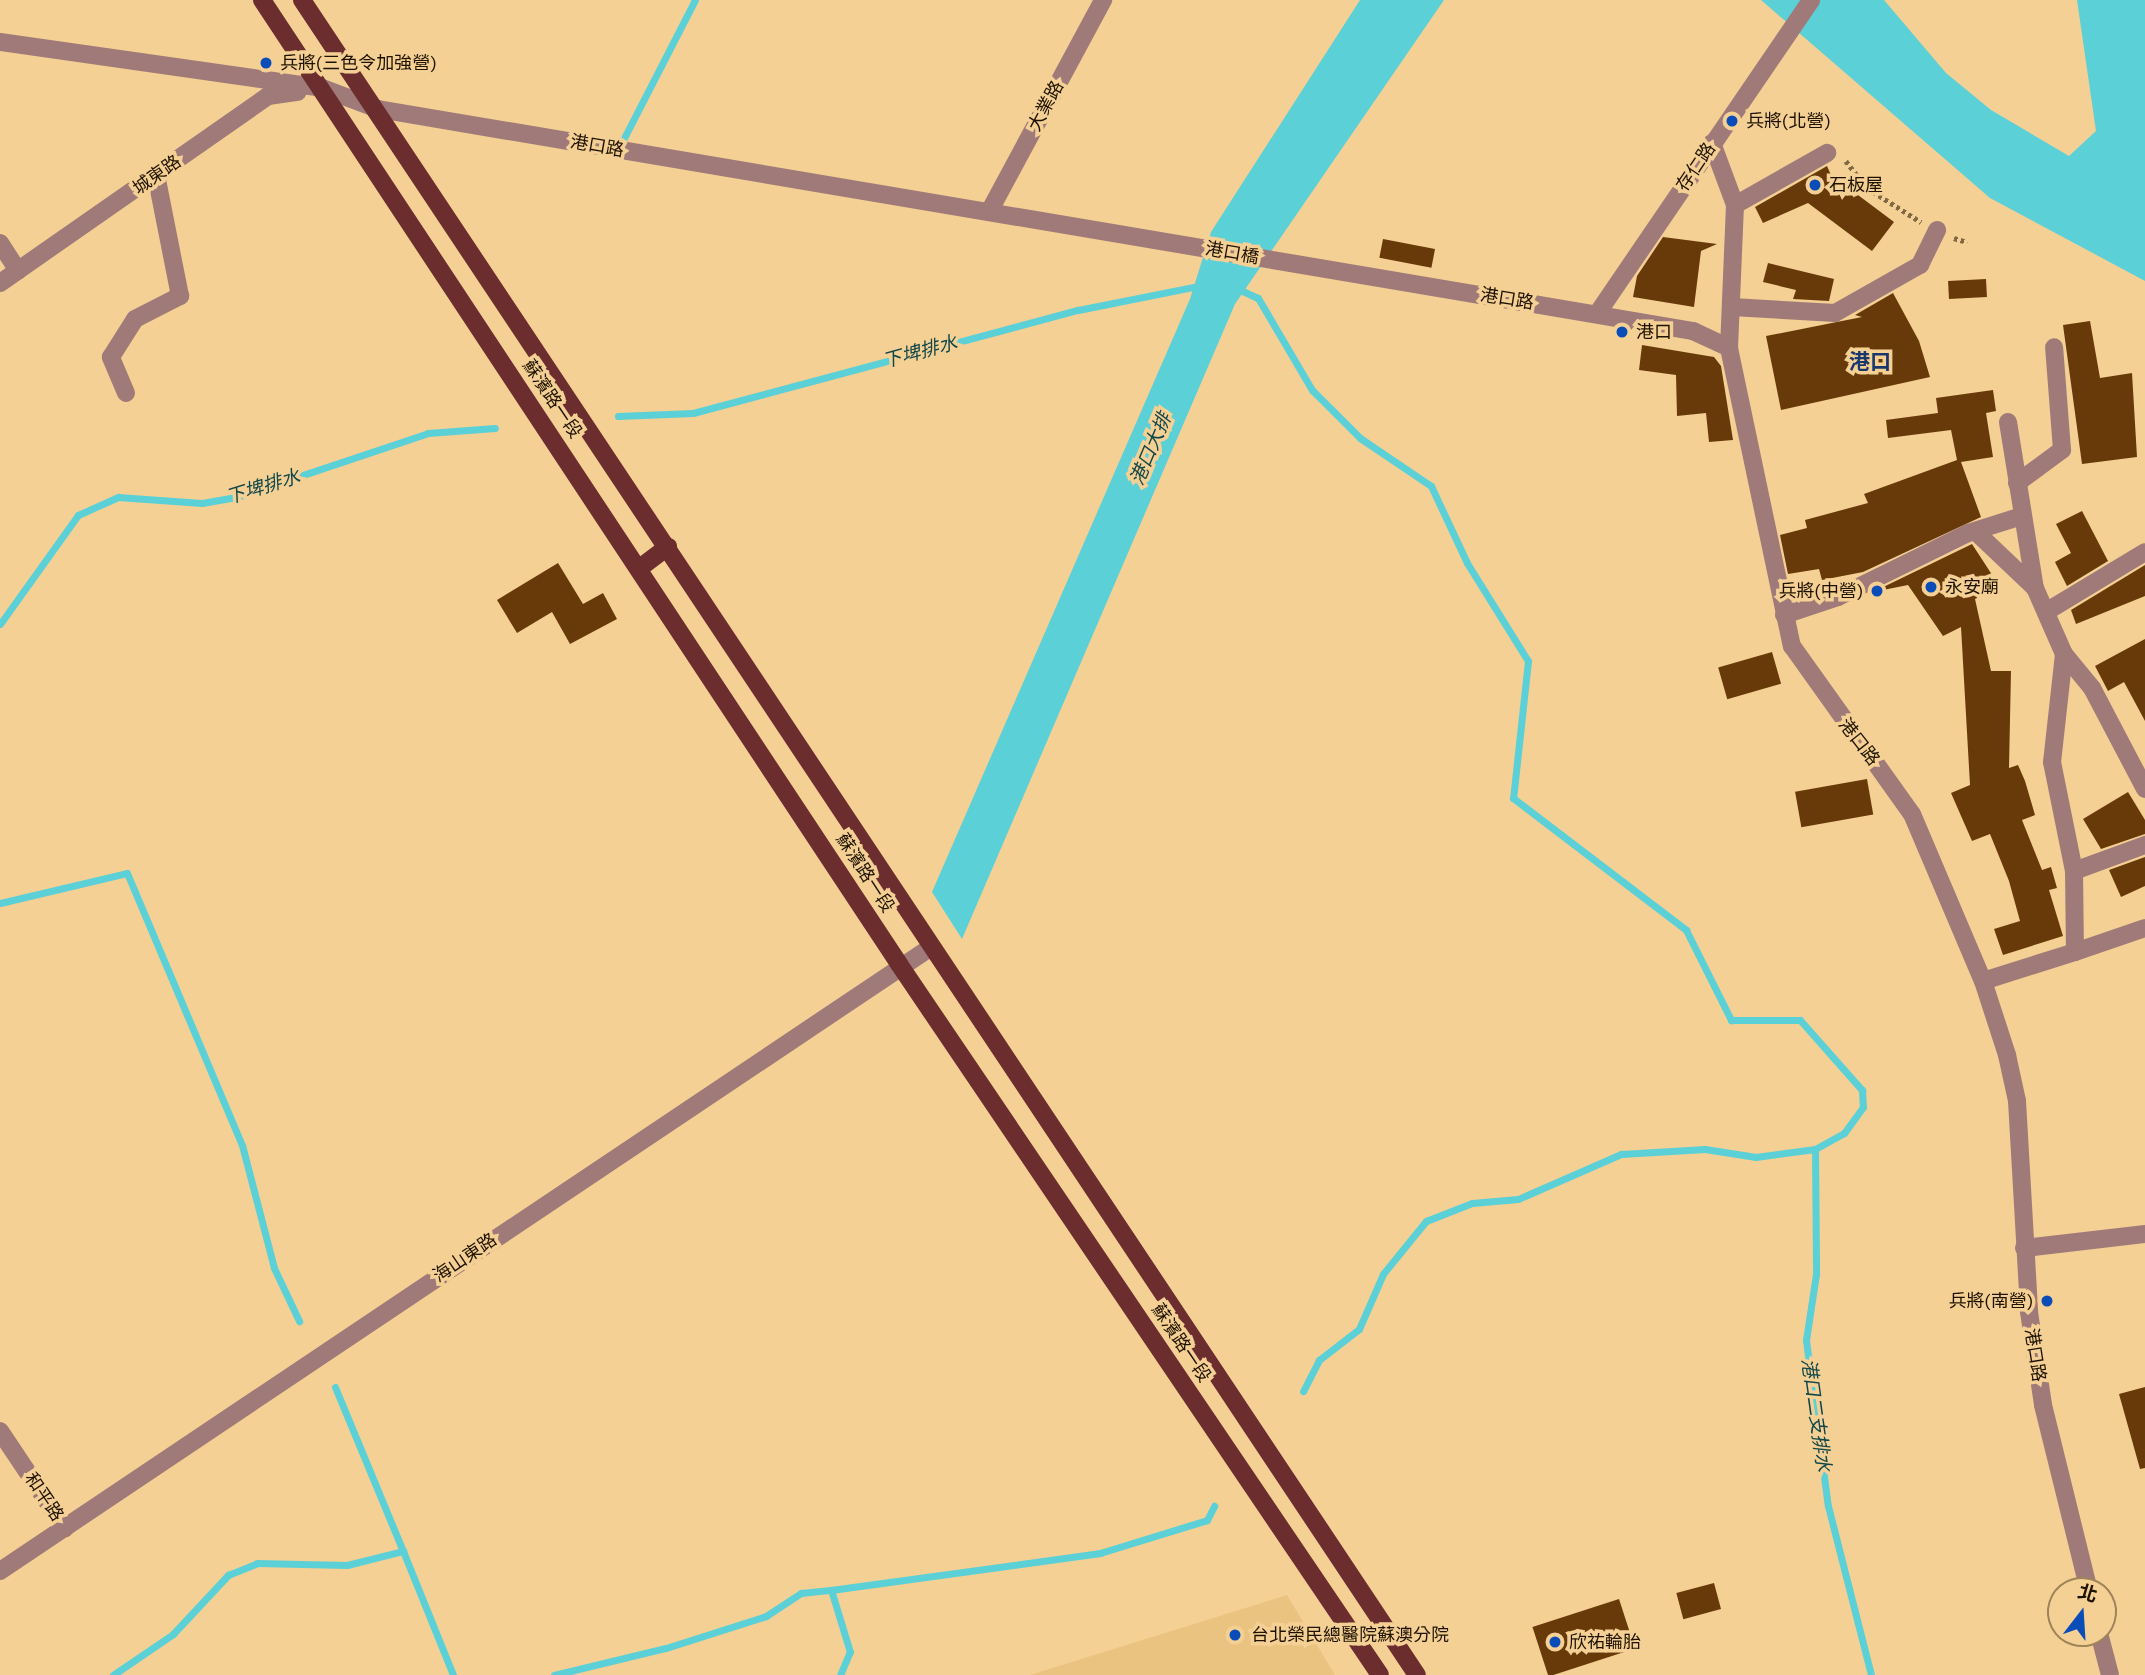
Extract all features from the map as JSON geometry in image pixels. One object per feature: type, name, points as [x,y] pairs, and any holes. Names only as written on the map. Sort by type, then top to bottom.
[{"type":"main road","name":"蘇濱路一段","points":[[262,0],[641,568],[899,964],[1380,1675]]},
{"type":"main road","name":"蘇濱路一段","points":[[302,0],[378,109],[931,947],[1417,1675]]},
{"type":"main road","points":[[641,568],[668,547]]},
{"type":"street","name":"大業路","points":[[989,212],[1103,0]]},
{"type":"street","name":"存仁路","points":[[1597,314],[1811,0]]},
{"type":"street","name":"港口路","points":[[0,42],[322,89],[378,109],[1196,246]]},
{"type":"street","name":"城東路","points":[[0,283],[268,96],[322,89]]},
{"type":"street","points":[[1712,143],[1722,160],[1735,205],[1729,348]]},
{"type":"street","points":[[1735,205],[1826,153]]},
{"type":"street","points":[[127,393],[111,357],[135,319],[180,296],[156,175]]},
{"type":"street","points":[[1732,307],[1835,313],[1920,265],[1937,230]]},
{"type":"street","points":[[0,243],[19,271]]},
{"type":"street","name":"港口橋","points":[[1196,246],[1268,259]]},
{"type":"street","name":"港口路","points":[[1268,259],[1693,331],[1729,348],[1784,615],[1802,667],[1912,814],[1983,981],[2017,1101],[2024,1248],[2043,1405],[2086,1577]]},
{"type":"street","points":[[2017,483],[2062,450],[2054,348]]},
{"type":"street","points":[[2008,422],[2035,588]]},
{"type":"street","points":[[1784,615],[1838,597],[1976,532],[2022,516]]},
{"type":"street","points":[[1976,532],[2035,588],[2049,610],[2064,654],[2092,688],[2145,789]]},
{"type":"street","points":[[2049,610],[2145,552]]},
{"type":"street","points":[[2064,654],[2052,762],[2074,871],[2075,952]]},
{"type":"street","points":[[2074,871],[2145,845]]},
{"type":"street","points":[[1983,981],[2145,929]]},
{"type":"street","name":"海山東路","points":[[0,1571],[899,964],[931,947]]},
{"type":"street","points":[[2024,1248],[2145,1234]]},
{"type":"street","name":"和平路","points":[[0,1431],[65,1528]]},
{"type":"street","points":[[2103,1647],[2110,1675]]},
{"type":"path","points":[[1826,153],[1846,160],[1867,188],[1937,230],[1967,242]]},
{"type":"shaded area","name":"台北榮民總醫院蘇澳分院","points":[[1287,1595],[1335,1675],[1030,1675]]},
{"type":"water","name":"港口大排","points":[[1360,0],[1444,0],[1235,304],[962,939],[932,892],[1190,299],[1211,232]]},
{"type":"water","points":[[1761,0],[1884,0],[1946,73],[1991,110],[2069,156],[2096,131],[2077,0],[2145,0],[2145,281],[1990,198]]},
{"type":"building","points":[[1827,166],[1842,200],[1850,189],[1894,222],[1872,251],[1808,203],[1763,223],[1755,207]]},
{"type":"building","points":[[1663,237],[1717,244],[1701,251],[1694,307],[1633,297],[1637,276]]},
{"type":"building","points":[[1383,239],[1435,249],[1431,268],[1379,258]]},
{"type":"building","points":[[1768,263],[1834,279],[1829,301],[1793,299],[1796,290],[1763,282]]},
{"type":"building","points":[[1986,279],[1987,297],[1949,299],[1948,281]]},
{"type":"building","points":[[1893,293],[1919,341],[1930,377],[1781,410],[1766,336],[1862,317],[1855,315]]},
{"type":"building","points":[[2090,321],[2100,378],[2132,373],[2137,457],[2082,464],[2063,325]]},
{"type":"building","points":[[1642,345],[1714,357],[1721,366],[1733,440],[1709,442],[1706,413],[1677,416],[1676,375],[1639,370]]},
{"type":"building","points":[[1993,390],[1996,411],[1986,413],[1993,457],[1961,462],[1981,517],[1863,572],[1822,580],[1819,569],[1788,574],[1780,535],[1807,528],[1805,520],[1868,503],[1864,494],[1957,460],[1951,430],[1888,438],[1886,420],[1938,413],[1936,398]]},
{"type":"building","points":[[2082,511],[2108,561],[2067,586],[2055,562],[2071,553],[2056,524]]},
{"type":"building","points":[[1972,544],[2000,587],[1975,599],[1991,671],[2011,671],[2009,768],[2018,765],[2025,781],[2035,815],[2022,820],[2042,870],[2051,867],[2057,888],[2049,890],[2063,936],[2003,955],[1994,929],[2020,921],[2009,881],[1990,834],[1972,841],[1951,793],[1970,785],[1961,627],[1943,636],[1908,585],[1873,592]]},
{"type":"building","points":[[558,563],[583,604],[603,593],[617,619],[570,644],[552,612],[517,633],[497,600]]},
{"type":"building","points":[[2145,565],[2145,596],[2076,624],[2071,610]]},
{"type":"building","points":[[2145,639],[2145,721],[2124,682],[2108,691],[2095,666]]},
{"type":"building","points":[[1772,652],[1781,684],[1727,699],[1718,667]]},
{"type":"building","points":[[1867,779],[1873,814],[1801,827],[1795,792]]},
{"type":"building","points":[[2128,792],[2145,820],[2145,834],[2101,849],[2083,819]]},
{"type":"building","points":[[2145,857],[2145,886],[2121,897],[2109,870]]},
{"type":"building","points":[[2145,1387],[2145,1468],[2140,1469],[2119,1394]]},
{"type":"building","points":[[1714,1583],[1721,1609],[1683,1619],[1676,1593]]},
{"type":"building","points":[[1619,1599],[1635,1648],[1548,1675],[1532,1627]]},
{"type":"waterway","points":[[624,138],[695,0]]},
{"type":"waterway","name":"下埤排水","points":[[618,416],[693,413],[1078,310],[1203,285]]},
{"type":"waterway","points":[[1234,287],[1258,298],[1312,390],[1360,438],[1431,486],[1467,563],[1528,661],[1513,798],[1686,930],[1731,1020],[1800,1020],[1862,1090],[1863,1107],[1844,1133],[1815,1149],[1756,1157],[1705,1149],[1621,1154],[1518,1199],[1472,1203],[1426,1221],[1383,1274],[1359,1329],[1319,1360],[1303,1391]]},
{"type":"waterway","name":"下埤排水","points":[[0,624],[78,515],[118,497],[202,503],[237,497],[428,433],[495,428]]},
{"type":"waterway","points":[[0,903],[127,873],[242,1145],[274,1268],[299,1321]]},
{"type":"waterway","name":"港口二支排水","points":[[1815,1149],[1816,1274],[1806,1340],[1828,1506],[1871,1675]]},
{"type":"waterway","points":[[335,1387],[403,1551]]},
{"type":"waterway","points":[[840,1675],[850,1652],[831,1590],[1100,1553],[1207,1520],[1214,1506]]},
{"type":"waterway","points":[[113,1675],[173,1634],[228,1575],[257,1563],[347,1565],[403,1551],[453,1675]]},
{"type":"waterway","points":[[554,1675],[666,1648],[766,1616],[801,1593],[831,1590]]},
{"type":"place","name":"兵將(三色令加強營)","points":[[266,63]]},
{"type":"place","name":"兵將(北營)","points":[[1732,121]]},
{"type":"place","name":"石板屋","points":[[1815,185]]},
{"type":"place","name":"港口","points":[[1622,332]]},
{"type":"place","name":"永安廟","points":[[1931,587]]},
{"type":"place","name":"兵將(中營)","points":[[1877,591]]},
{"type":"place","name":"兵將(南營)","points":[[2047,1301]]},
{"type":"place","name":"台北榮民總醫院蘇澳分院","points":[[1235,1635]]},
{"type":"place","name":"欣祐輪胎","points":[[1555,1642]]},
{"type":"district","name":"港口","points":[[1870,362]]}]
